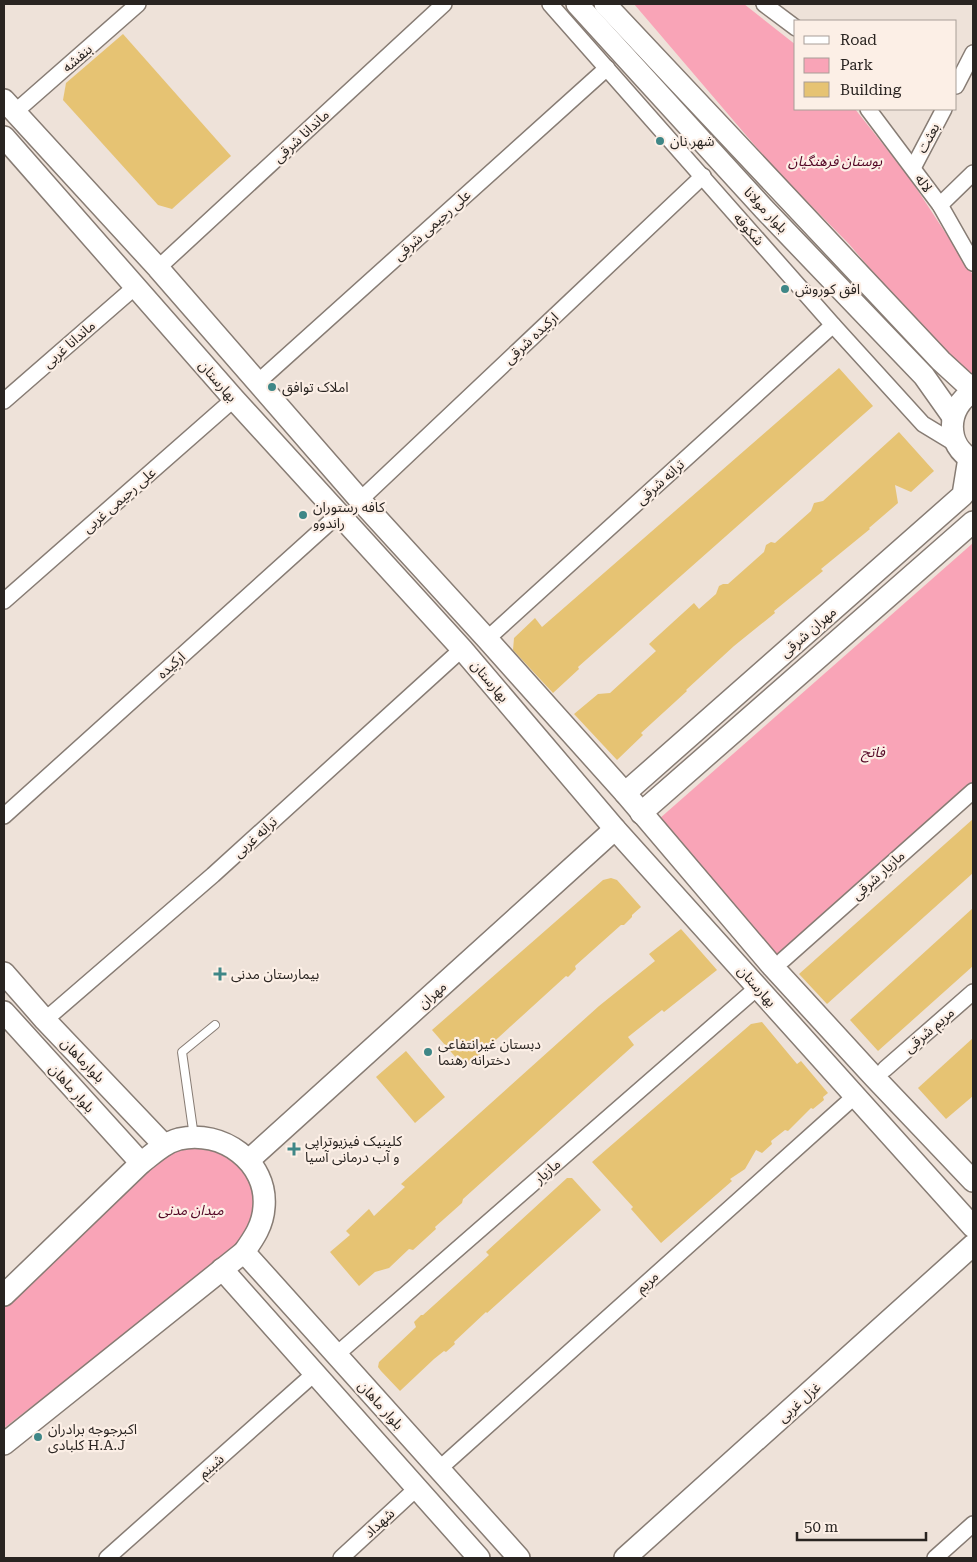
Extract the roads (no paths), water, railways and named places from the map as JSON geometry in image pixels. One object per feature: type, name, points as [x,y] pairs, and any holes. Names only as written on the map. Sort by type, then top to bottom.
[{"type":"main road","name":"بلوار مولانا","points":[[577,4],[764,209],[924,376],[953,417]]},
{"type":"main road","name":"بلوار مولانا","points":[[606,4],[941,361],[973,387]]},
{"type":"main road","name":"بهارستان","points":[[10,106],[158,268],[360,500],[625,793],[774,968],[973,1181]]},
{"type":"main road","name":"بهارستان","points":[[4,137],[13,156],[135,287],[234,399],[462,649],[615,829],[973,1227]]},
{"type":"main road","points":[[953,417],[960,403],[973,392]]},
{"type":"main road","name":"مهران شرقی","points":[[625,793],[963,495],[966,454],[952,426],[953,417]]},
{"type":"main road","name":"مهران شرقی","points":[[641,813],[973,522]]},
{"type":"main road","name":"مهران","points":[[249,1160],[615,829]]},
{"type":"main road","name":"بلوارماهان","points":[[4,973],[45,1020],[164,1145]]},
{"type":"main road","name":"بلوار ماهان","points":[[4,1012],[141,1163]]},
{"type":"main road","points":[[4,1295],[141,1163],[164,1145],[180,1139],[205,1137],[229,1144],[249,1160],[261,1182],[264,1207],[258,1231],[244,1252],[4,1444]]},
{"type":"main road","name":"غزل غربی","points":[[625,1558],[973,1245]]},
{"type":"main road","name":"بلوار ماهان","points":[[244,1252],[519,1558]]},
{"type":"main road","name":"بلوار ماهان","points":[[222,1269],[479,1558]]},
{"type":"street","name":"بنفشه","points":[[10,106],[138,4]]},
{"type":"street","name":"ماندانا شرقی","points":[[158,268],[444,4]]},
{"type":"street","name":"شکوفه","points":[[550,4],[833,325],[923,424],[966,454]]},
{"type":"street","points":[[764,4],[794,26]]},
{"type":"street","points":[[957,84],[973,53]]},
{"type":"street","name":"علی رحیمی شرقی","points":[[257,383],[607,68]]},
{"type":"street","name":"لاله","points":[[869,110],[940,205],[973,263]]},
{"type":"street","name":"بعثت","points":[[913,168],[943,110]]},
{"type":"street","points":[[940,205],[973,173]]},
{"type":"street","name":"ارکیده شرقی","points":[[360,500],[703,176]]},
{"type":"street","name":"ماندانا غربی","points":[[4,402],[135,287]]},
{"type":"street","name":"ترانه شرقی","points":[[487,639],[833,325]]},
{"type":"street","name":"علی رحیمی غربی","points":[[4,601],[234,399]]},
{"type":"street","name":"ارکیده","points":[[4,816],[339,514]]},
{"type":"street","name":"ترانه غربی","points":[[45,1020],[213,875],[462,649]]},
{"type":"street","name":"مازیار شرقی","points":[[783,960],[973,791]]},
{"type":"street","name":"مازیار","points":[[336,1355],[758,987]]},
{"type":"street","name":"مریم شرقی","points":[[885,1069],[973,992]]},
{"type":"street","name":"مریم","points":[[439,1469],[855,1096]]},
{"type":"street","name":"شبنم","points":[[107,1558],[315,1373]]},
{"type":"street","name":"شهداد","points":[[341,1558],[417,1488]]},
{"type":"street","points":[[935,1558],[973,1524]]},
{"type":"lane","points":[[194,1138],[191,1102],[182,1052],[215,1025]]},
{"type":"place","name":"شهر نان","points":[[660,141]]},
{"type":"place","name":"افق کوروش","points":[[785,289]]},
{"type":"place","name":"املاک توافق","points":[[272,387]]},
{"type":"place","name":"کافه رستوران راندوو","points":[[303,515]]},
{"type":"place","name":"بیمارستان مدنی","points":[[220,974]]},
{"type":"place","name":"دبستان غیرانتفاعی دخترانه رهنما","points":[[428,1052]]},
{"type":"place","name":"کلینیک فیزیوتراپی و آب درمانی آسیا","points":[[294,1149]]},
{"type":"place","name":"اکبرجوجه برادران کلبادی H.A.J","points":[[38,1437]]},
{"type":"park label","name":"بوستان فرهنگیان","points":[[835,161]]},
{"type":"park label","name":"فاتح","points":[[873,752]]},
{"type":"park label","name":"میدان مدنی","points":[[191,1210]]}]
